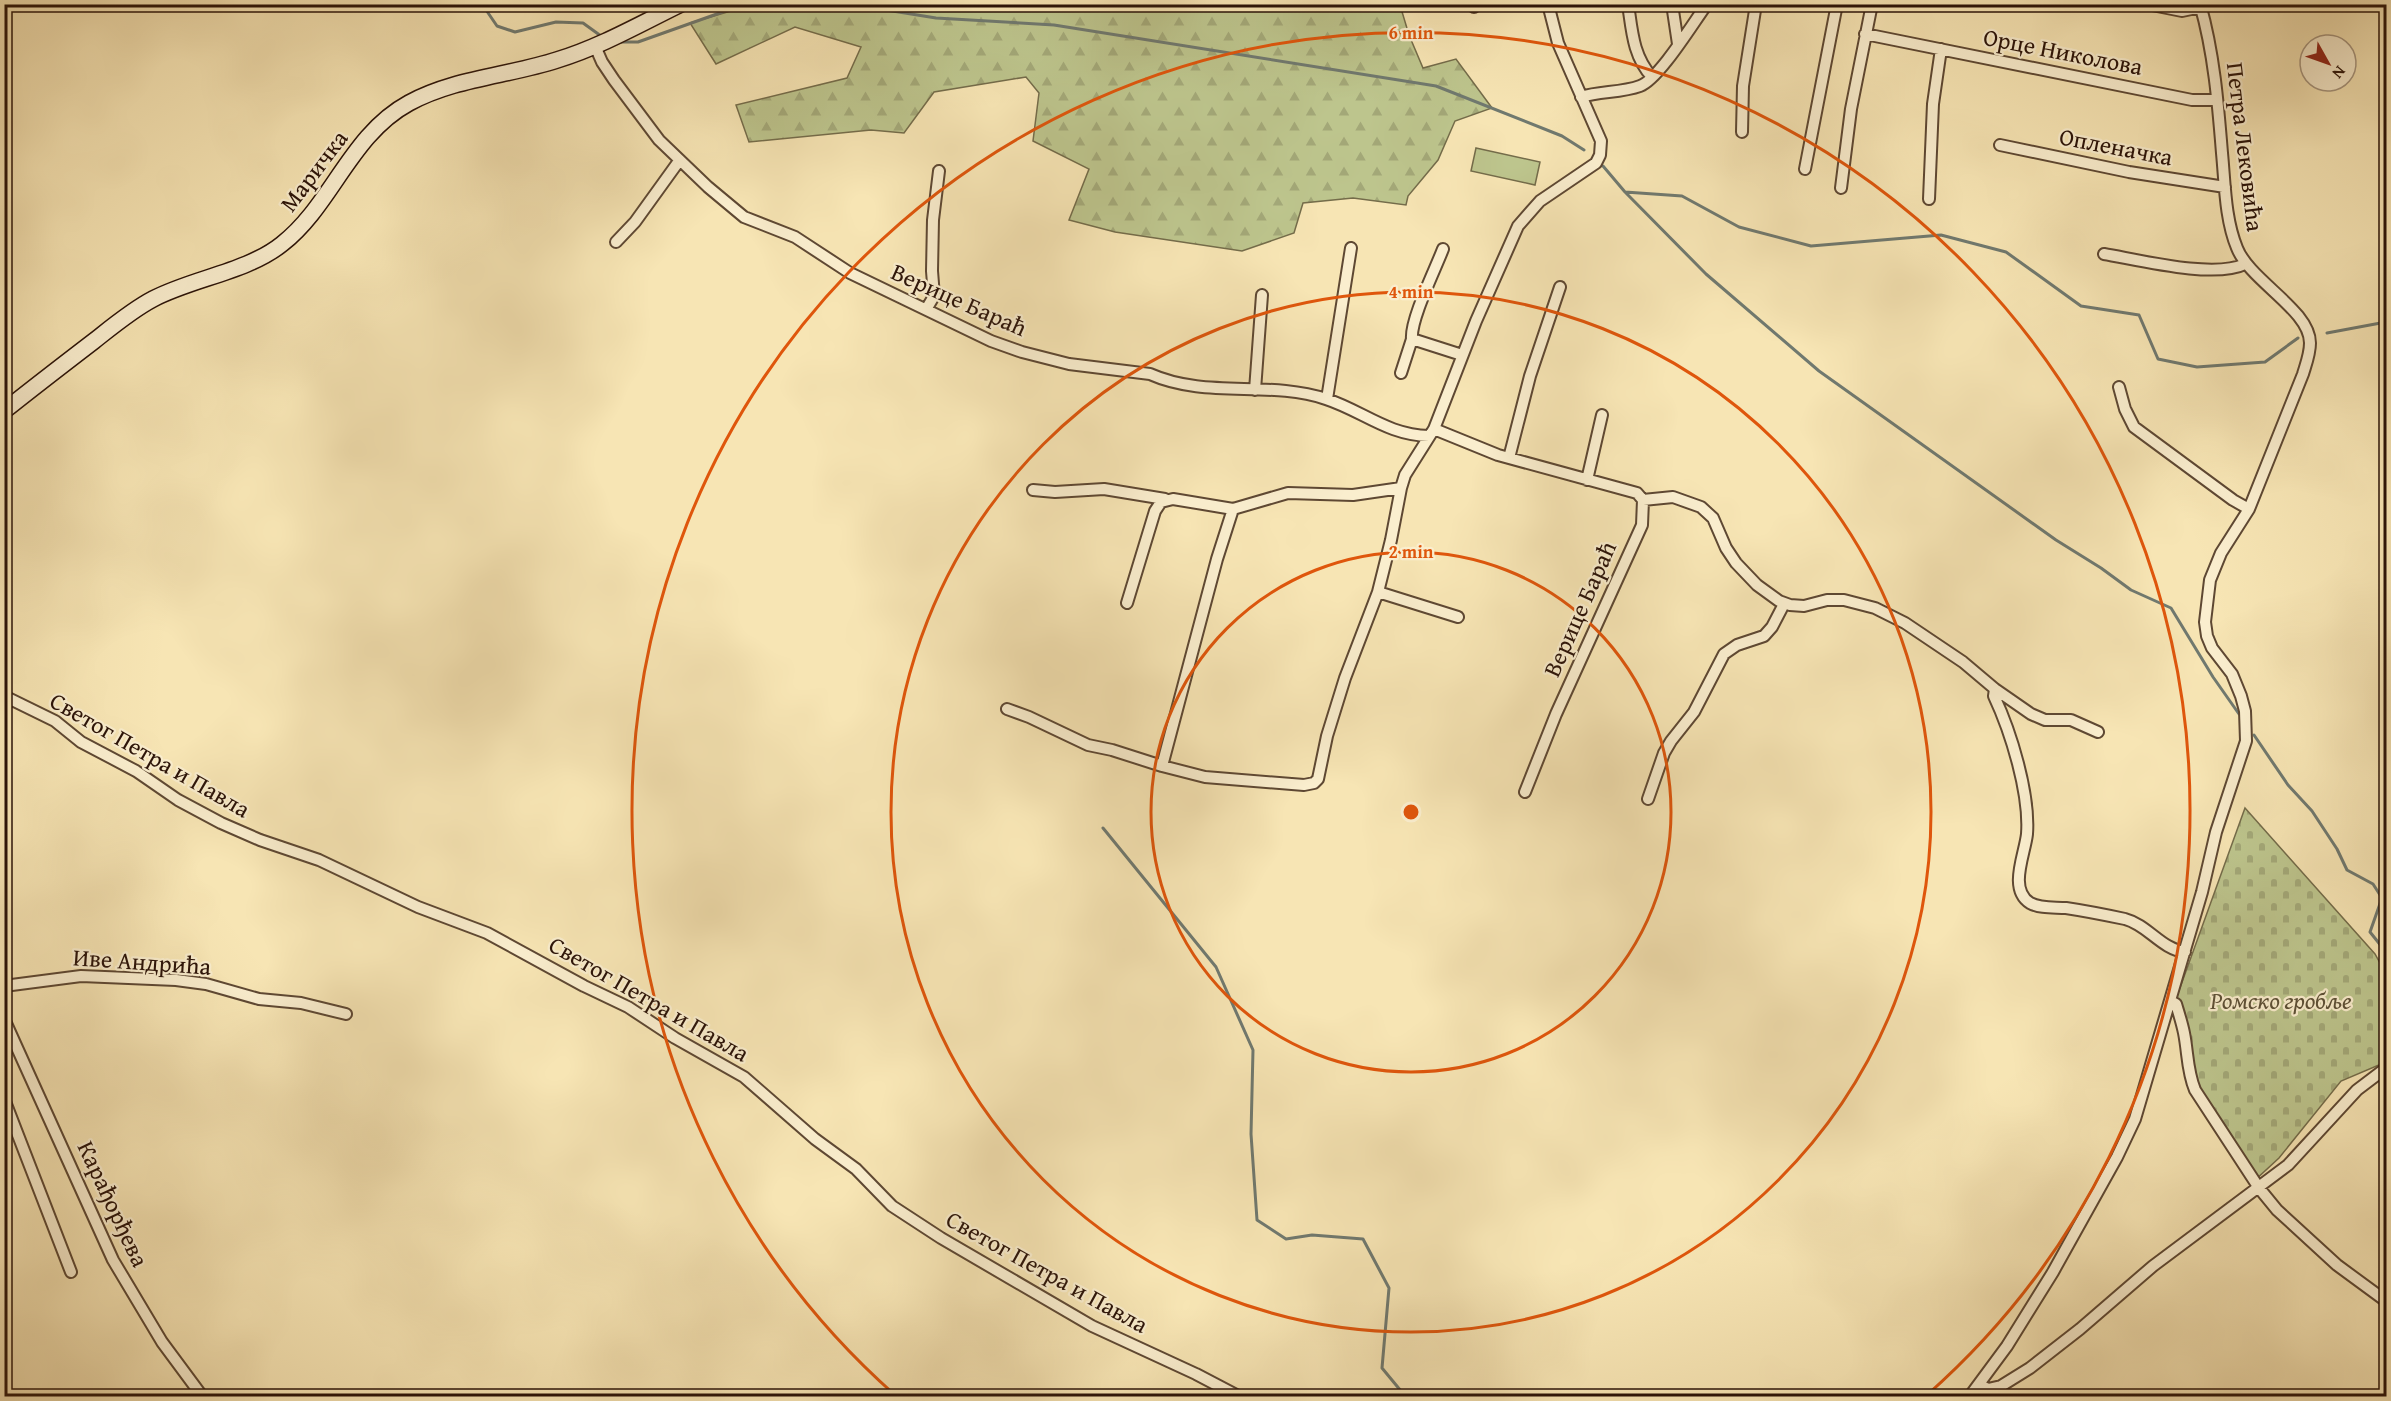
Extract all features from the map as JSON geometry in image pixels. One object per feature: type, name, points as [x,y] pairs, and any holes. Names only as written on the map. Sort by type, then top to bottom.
[{"type":"street","name":"Маричка","points":[[4,411],[116,323],[151,300],[173,289],[263,257],[280,246],[308,217],[346,164],[378,126],[408,104],[448,86],[544,64],[598,44],[681,4]]},
{"type":"street","points":[[1007,709],[1088,745],[1204,777],[1304,785],[1316,781],[1321,772],[1327,736],[1345,678],[1378,592],[1392,540],[1401,488],[1412,462],[1431,432],[1518,226],[1540,201],[1588,171],[1596,164],[1600,155],[1602,141],[1558,43],[1548,4]]},
{"type":"street","points":[[1628,4],[1636,53],[1642,66],[1652,77]]},
{"type":"street","points":[[1672,4],[1678,44]]},
{"type":"street","points":[[1742,132],[1743,86],[1756,4]]},
{"type":"street","points":[[1805,169],[1837,4]]},
{"type":"street","points":[[1841,188],[1851,109],[1872,4]]},
{"type":"street","points":[[2146,4],[2182,11],[2200,6]]},
{"type":"street","points":[[1581,97],[1640,86],[1652,77],[1707,5]]},
{"type":"street","name":"Петра Лековића","points":[[1970,1396],[2007,1346],[2053,1272],[2128,1136],[2171,1001],[2202,892],[2216,832],[2244,752],[2246,723],[2241,696],[2232,674],[2212,648],[2207,636],[2205,622],[2207,597],[2214,568],[2249,509],[2303,374],[2310,343],[2303,321],[2245,264],[2234,239],[2225,187],[2212,53],[2200,6]]},
{"type":"street","name":"Орце Николова","points":[[1865,34],[2192,100],[2217,100]]},
{"type":"street","name":"Верице Бараћ","points":[[598,44],[602,62],[645,123],[680,161],[744,217],[795,237],[850,273],[927,308],[991,341],[1054,361],[1150,374],[1160,379],[1202,388],[1286,392],[1327,399],[1403,434],[1431,432],[1509,458],[1637,493],[1643,500],[1642,525],[1556,714],[1526,792]]},
{"type":"street","points":[[1929,199],[1933,104],[1941,49]]},
{"type":"street","name":"Опленачка","points":[[2000,145],[2129,172],[2225,187]]},
{"type":"street","points":[[616,242],[635,222],[680,161]]},
{"type":"street","points":[[927,308],[934,296],[933,220],[939,171]]},
{"type":"street","points":[[1327,399],[1351,248]]},
{"type":"street","points":[[1401,373],[1412,339],[1411,328],[1415,316],[1443,249]]},
{"type":"street","points":[[2104,254],[2185,267],[2232,269],[2245,264]]},
{"type":"street","points":[[1509,458],[1530,376],[1560,287]]},
{"type":"street","points":[[1256,390],[1262,295]]},
{"type":"street","points":[[1412,339],[1462,355]]},
{"type":"street","points":[[2119,387],[2125,409],[2134,426],[2232,500],[2249,509]]},
{"type":"street","points":[[1587,480],[1602,415]]},
{"type":"street","points":[[1033,490],[1055,492],[1104,489],[1233,509],[1288,493],[1353,495],[1401,488]]},
{"type":"street","points":[[1643,500],[1673,497],[1701,507],[1713,518],[1726,548],[1742,570],[1762,590],[1784,603],[1804,606],[1827,600],[1844,600],[1875,608],[1905,622],[2037,718],[2071,720],[2098,732]]},
{"type":"street","points":[[1127,603],[1155,511],[1165,499]]},
{"type":"street","points":[[1162,766],[1214,570],[1233,509]]},
{"type":"street","points":[[1378,592],[1458,617]]},
{"type":"street","points":[[1648,799],[1664,753],[1694,712],[1724,654],[1737,645],[1764,636],[1772,627],[1784,603]]},
{"type":"street","points":[[1995,689],[1994,696],[2009,734],[2027,808],[2027,835],[2019,880],[2024,896],[2036,906],[2081,910],[2131,921],[2145,928],[2166,946],[2185,952]]},
{"type":"street","name":"Светог Петра и Павла","points":[[4,696],[55,721],[81,742],[136,771],[178,800],[221,823],[260,840],[319,860],[418,907],[487,933],[628,1007],[681,1042],[744,1077],[810,1135],[856,1169],[892,1206],[941,1238],[1092,1326],[1238,1396]]},
{"type":"street","name":"Иве Андрића","points":[[4,986],[81,976],[176,980],[206,984],[259,999],[302,1003],[346,1014]]},
{"type":"street","points":[[2171,1001],[2176,1004],[2184,1033],[2190,1078],[2195,1090],[2259,1188],[2302,1235],[2352,1277],[2386,1301]]},
{"type":"street","name":"Карађорђева","points":[[4,1019],[113,1260],[162,1342],[202,1396]]},
{"type":"street","points":[[1979,1384],[1988,1389],[1994,1388],[2030,1368],[2080,1329],[2152,1266],[2259,1188],[2302,1150],[2357,1090],[2386,1068]]},
{"type":"street","points":[[4,1099],[71,1272]]},
{"type":"green space","points":[[751,5],[1400,5],[1409,35],[1423,68],[1456,59],[1492,108],[1455,121],[1438,160],[1408,196],[1406,205],[1353,198],[1303,203],[1294,233],[1242,251],[1115,232],[1069,220],[1089,169],[1033,141],[1039,93],[1026,77],[934,92],[904,133],[871,130],[749,142],[736,105],[847,78],[861,47],[795,27],[716,64],[690,23]]},
{"type":"green space","points":[[1476,148],[1540,162],[1535,185],[1471,171]]},
{"type":"green space","name":"Ромско гробље","points":[[2245,808],[2375,954],[2386,974],[2386,1062],[2341,1081],[2279,1158],[2254,1181],[2191,1082],[2177,996]]},
{"type":"waterway","points":[[482,4],[497,26],[515,32],[556,22],[583,23],[601,36]]},
{"type":"waterway","points":[[616,42],[638,42],[745,4]]},
{"type":"waterway","points":[[849,4],[936,18],[1054,25],[1436,86],[1562,136],[1584,150]]},
{"type":"waterway","points":[[1603,166],[1625,192],[1706,274],[1819,371],[2056,540],[2131,590],[2171,608],[2213,677],[2239,714]]},
{"type":"waterway","points":[[1625,192],[1682,196],[1739,227],[1811,246],[1941,235],[2006,252],[2081,306],[2139,315],[2158,359],[2197,367],[2265,362],[2298,338]]},
{"type":"waterway","points":[[2327,333],[2386,322]]},
{"type":"waterway","points":[[2254,735],[2288,785],[2312,811],[2337,849],[2347,870],[2373,884],[2382,898],[2370,932],[2386,952]]},
{"type":"waterway","points":[[1103,828],[1216,967],[1253,1050],[1251,1134],[1257,1220],[1286,1239],[1312,1235],[1363,1239],[1389,1288],[1382,1368],[1401,1391],[1413,1396]]}]
